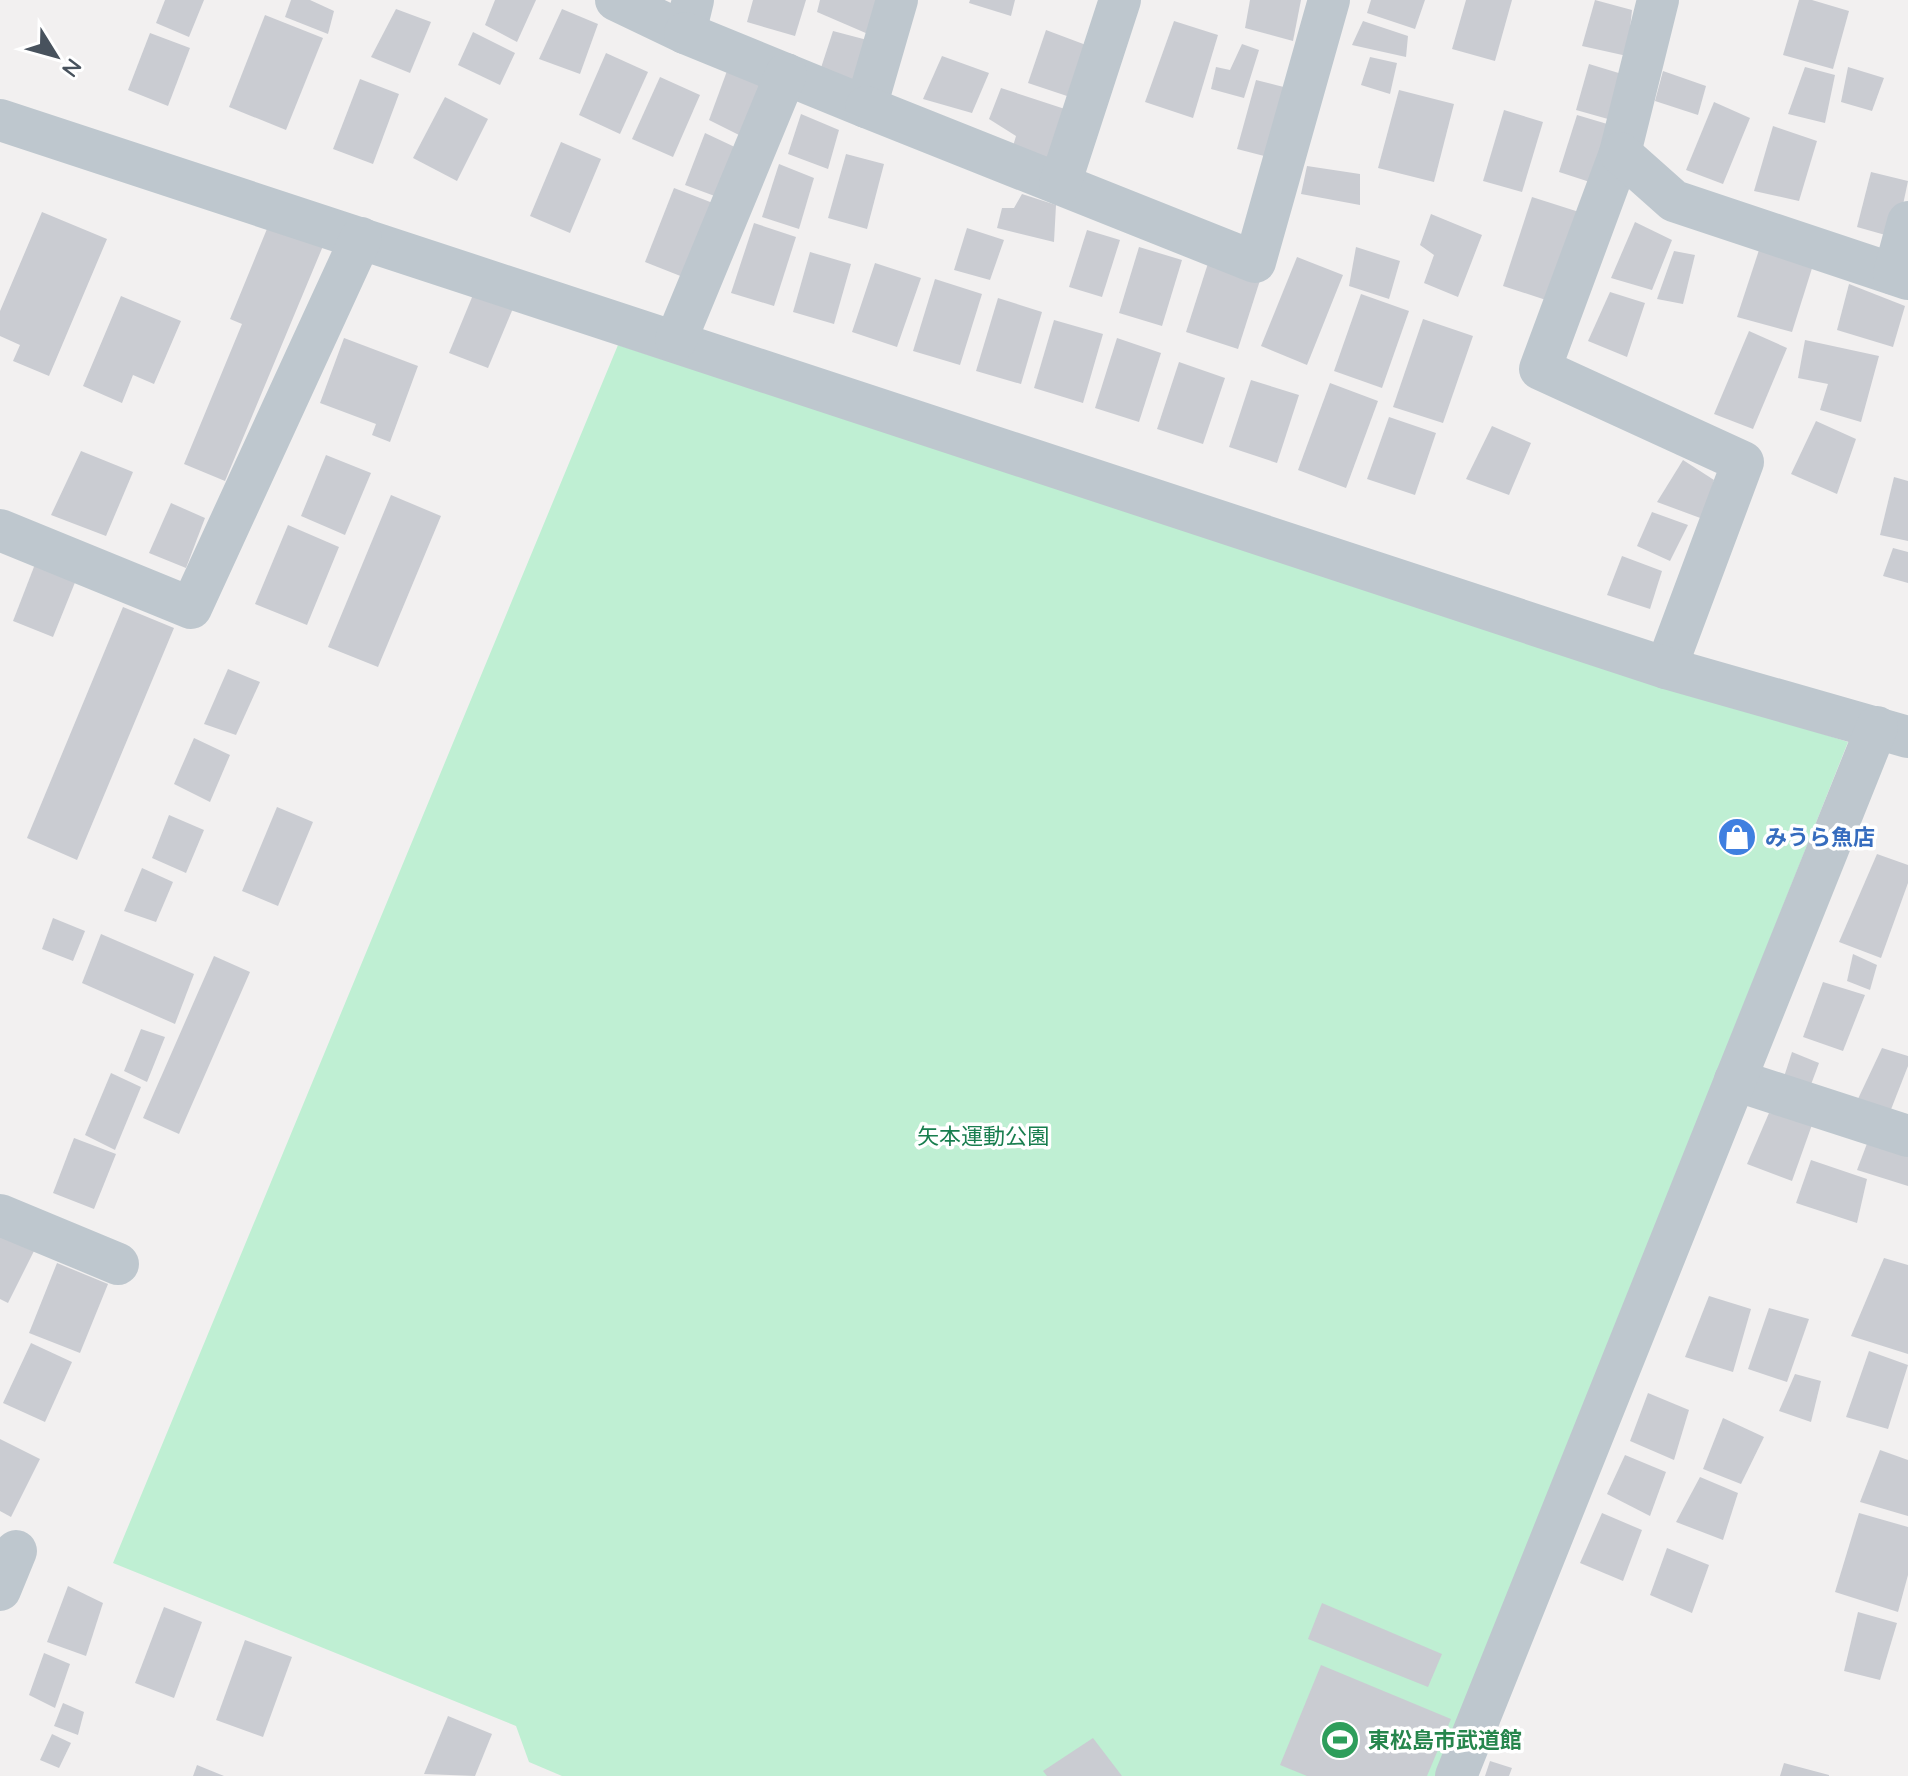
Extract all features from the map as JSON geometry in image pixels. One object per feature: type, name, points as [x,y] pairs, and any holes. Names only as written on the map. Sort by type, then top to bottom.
[{"type":"street","points":[[616,0],[689,16],[786,74],[1255,262],[1329,0]]},
{"type":"street","points":[[866,107],[897,0]]},
{"type":"street","points":[[1060,184],[1120,0]]},
{"type":"street","points":[[1658,0],[1620,153],[1540,369],[1743,462],[1666,668]]},
{"type":"street","points":[[676,340],[786,74]]},
{"type":"street","points":[[0,120],[1666,668],[1892,732],[1735,1080],[1456,1776]]},
{"type":"street","points":[[1620,153],[1674,201],[1901,276],[1908,222]]},
{"type":"street","points":[[0,530],[191,608],[361,238]]},
{"type":"street","points":[[1735,1080],[1908,1136]]},
{"type":"street","points":[[0,1215],[118,1264]]},
{"type":"street","points":[[0,1590],[16,1551]]},
{"type":"green space","name":"矢本運動公園","points":[[618,345],[1848,742],[1438,1776],[562,1776],[529,1762],[516,1726],[113,1563]]},
{"type":"building","points":[[165,0],[204,0],[189,37],[156,23]]},
{"type":"building","points":[[291,0],[310,0],[334,11],[328,34],[285,17]]},
{"type":"building","points":[[495,0],[536,0],[517,42],[485,25]]},
{"type":"building","points":[[753,0],[806,0],[795,36],[747,22]]},
{"type":"building","points":[[820,0],[885,0],[875,37],[817,12]]},
{"type":"building","points":[[970,0],[1015,0],[1011,16],[969,3]]},
{"type":"building","points":[[1250,0],[1301,0],[1293,41],[1245,28]]},
{"type":"building","points":[[1371,0],[1425,0],[1415,29],[1367,13]]},
{"type":"building","points":[[1466,0],[1512,0],[1495,61],[1452,49]]},
{"type":"building","points":[[1595,0],[1632,10],[1627,56],[1582,46]]},
{"type":"building","points":[[1799,0],[1812,0],[1849,11],[1833,69],[1783,55]]},
{"type":"building","points":[[396,9],[431,22],[410,73],[371,57]]},
{"type":"building","points":[[562,9],[598,24],[580,74],[539,59]]},
{"type":"building","points":[[265,15],[323,38],[286,130],[229,107]]},
{"type":"building","points":[[1174,21],[1218,35],[1193,118],[1145,102]]},
{"type":"building","points":[[1363,21],[1408,36],[1406,57],[1352,45]]},
{"type":"building","points":[[1046,30],[1094,48],[1076,99],[1028,83]]},
{"type":"building","points":[[833,31],[871,41],[863,86],[819,74]]},
{"type":"building","points":[[473,32],[515,53],[500,85],[458,65]]},
{"type":"building","points":[[150,33],[190,48],[168,106],[128,90]]},
{"type":"building","points":[[1242,44],[1259,50],[1244,98],[1211,89],[1216,67],[1230,70]]},
{"type":"building","points":[[606,53],[648,72],[620,134],[579,115]]},
{"type":"building","points":[[942,56],[989,73],[972,113],[923,99]]},
{"type":"building","points":[[1370,57],[1397,63],[1390,94],[1361,85]]},
{"type":"building","points":[[1589,64],[1622,74],[1608,119],[1576,110]]},
{"type":"building","points":[[1805,67],[1835,75],[1825,123],[1788,114]]},
{"type":"building","points":[[1848,67],[1884,78],[1872,111],[1841,102]]},
{"type":"building","points":[[727,71],[766,87],[745,138],[709,120]]},
{"type":"building","points":[[1663,71],[1706,86],[1698,115],[1655,101]]},
{"type":"building","points":[[660,77],[700,95],[673,157],[632,139]]},
{"type":"building","points":[[360,79],[399,94],[373,164],[333,149]]},
{"type":"building","points":[[1256,80],[1307,93],[1288,162],[1237,149]]},
{"type":"building","points":[[1001,88],[1071,111],[1053,167],[1011,153],[1016,136],[989,119]]},
{"type":"building","points":[[1399,90],[1454,104],[1434,182],[1378,168]]},
{"type":"building","points":[[445,97],[488,119],[457,181],[413,158]]},
{"type":"building","points":[[1714,102],[1750,118],[1723,184],[1686,170]]},
{"type":"building","points":[[1504,110],[1543,122],[1522,192],[1483,181]]},
{"type":"building","points":[[801,114],[839,130],[828,169],[788,154]]},
{"type":"building","points":[[1577,115],[1614,126],[1596,184],[1559,172]]},
{"type":"building","points":[[1773,126],[1817,141],[1799,201],[1754,191]]},
{"type":"building","points":[[705,133],[739,149],[720,198],[685,185]]},
{"type":"building","points":[[561,142],[601,159],[570,233],[530,216]]},
{"type":"building","points":[[846,154],[884,164],[867,229],[828,218]]},
{"type":"building","points":[[779,164],[814,178],[799,229],[762,217]]},
{"type":"building","points":[[1307,166],[1360,174],[1360,205],[1301,194]]},
{"type":"building","points":[[1871,172],[1908,181],[1896,238],[1857,227]]},
{"type":"building","points":[[674,188],[718,205],[688,279],[645,262]]},
{"type":"building","points":[[1022,194],[1056,205],[1054,242],[997,228],[1002,208],[1014,208]]},
{"type":"building","points":[[1532,197],[1579,212],[1549,301],[1503,286]]},
{"type":"building","points":[[42,212],[107,239],[49,376],[13,361],[20,345],[0,336],[0,311]]},
{"type":"building","points":[[1431,214],[1482,235],[1458,297],[1424,283],[1434,255],[1420,245]]},
{"type":"building","points":[[1635,222],[1672,240],[1652,290],[1611,278]]},
{"type":"building","points":[[754,223],[796,237],[774,306],[731,293]]},
{"type":"building","points":[[269,224],[323,246],[225,481],[184,464],[242,324],[230,319]]},
{"type":"building","points":[[967,228],[1004,240],[990,280],[954,270]]},
{"type":"building","points":[[1087,230],[1120,240],[1102,297],[1069,287]]},
{"type":"building","points":[[1139,247],[1182,260],[1162,326],[1119,313]]},
{"type":"building","points":[[1356,247],[1400,261],[1389,299],[1349,286]]},
{"type":"building","points":[[1759,250],[1813,265],[1792,332],[1737,317]]},
{"type":"building","points":[[1674,251],[1695,255],[1683,304],[1657,299]]},
{"type":"building","points":[[810,252],[851,264],[834,324],[793,312]]},
{"type":"building","points":[[1210,257],[1262,274],[1238,349],[1186,332]]},
{"type":"building","points":[[1297,257],[1343,275],[1307,365],[1261,346]]},
{"type":"building","points":[[875,263],[921,278],[897,347],[852,332]]},
{"type":"building","points":[[935,279],[982,294],[960,365],[913,351]]},
{"type":"building","points":[[1849,284],[1905,306],[1893,347],[1837,330]]},
{"type":"building","points":[[475,290],[514,306],[488,368],[449,353]]},
{"type":"building","points":[[1610,292],[1645,303],[1627,357],[1588,341]]},
{"type":"building","points":[[1361,294],[1409,311],[1382,388],[1334,371]]},
{"type":"building","points":[[121,296],[181,321],[154,384],[133,375],[122,403],[83,386]]},
{"type":"building","points":[[998,298],[1042,312],[1021,384],[976,371]]},
{"type":"building","points":[[1423,319],[1473,336],[1443,423],[1393,407]]},
{"type":"building","points":[[1054,320],[1103,334],[1083,403],[1034,388]]},
{"type":"building","points":[[1749,331],[1787,348],[1753,429],[1714,414]]},
{"type":"building","points":[[344,338],[418,366],[390,442],[372,435],[376,424],[320,403]]},
{"type":"building","points":[[1117,338],[1161,353],[1139,422],[1095,408]]},
{"type":"building","points":[[1805,340],[1879,356],[1861,422],[1820,410],[1828,384],[1798,378]]},
{"type":"building","points":[[1179,362],[1225,378],[1203,444],[1157,429]]},
{"type":"building","points":[[1251,380],[1299,395],[1277,463],[1229,447]]},
{"type":"building","points":[[1330,383],[1378,401],[1346,488],[1298,470]]},
{"type":"building","points":[[1389,417],[1436,433],[1415,495],[1367,479]]},
{"type":"building","points":[[1816,421],[1856,439],[1837,494],[1791,474]]},
{"type":"building","points":[[1492,426],[1531,443],[1509,495],[1466,479]]},
{"type":"building","points":[[81,451],[133,472],[106,536],[51,515]]},
{"type":"building","points":[[326,455],[371,473],[345,535],[301,516]]},
{"type":"building","points":[[1683,460],[1714,480],[1703,519],[1657,502]]},
{"type":"building","points":[[1894,477],[1908,481],[1908,541],[1880,535]]},
{"type":"building","points":[[391,495],[441,516],[378,667],[328,647]]},
{"type":"building","points":[[171,503],[205,518],[186,568],[149,553]]},
{"type":"building","points":[[1652,512],[1688,525],[1670,561],[1637,546]]},
{"type":"building","points":[[288,525],[339,547],[307,625],[255,604]]},
{"type":"building","points":[[1893,548],[1908,552],[1908,583],[1883,576]]},
{"type":"building","points":[[1622,556],[1662,571],[1650,609],[1607,595]]},
{"type":"building","points":[[37,559],[78,575],[53,637],[13,621]]},
{"type":"building","points":[[123,607],[174,628],[77,860],[27,838]]},
{"type":"building","points":[[228,669],[260,682],[236,735],[204,724]]},
{"type":"building","points":[[194,738],[230,755],[210,802],[174,784]]},
{"type":"building","points":[[277,807],[313,822],[278,906],[242,891]]},
{"type":"building","points":[[169,815],[204,830],[186,873],[152,858]]},
{"type":"building","points":[[1877,854],[1908,865],[1908,883],[1881,958],[1839,942]]},
{"type":"building","points":[[142,868],[173,882],[156,922],[124,911]]},
{"type":"building","points":[[53,918],[85,931],[73,961],[42,949]]},
{"type":"building","points":[[101,934],[194,974],[175,1024],[82,983]]},
{"type":"building","points":[[1853,954],[1877,965],[1870,990],[1847,981]]},
{"type":"building","points":[[214,956],[250,972],[179,1134],[143,1118]]},
{"type":"building","points":[[1823,982],[1865,995],[1843,1051],[1803,1037]]},
{"type":"building","points":[[141,1029],[165,1037],[147,1082],[124,1071]]},
{"type":"building","points":[[1882,1048],[1908,1056],[1908,1066],[1890,1112],[1857,1101]]},
{"type":"building","points":[[1792,1052],[1819,1063],[1809,1090],[1783,1080]]},
{"type":"building","points":[[111,1073],[141,1087],[115,1150],[85,1135]]},
{"type":"building","points":[[1769,1113],[1813,1122],[1792,1181],[1747,1164]]},
{"type":"building","points":[[1871,1133],[1908,1146],[1908,1186],[1857,1170]]},
{"type":"building","points":[[74,1138],[116,1154],[94,1209],[53,1193]]},
{"type":"building","points":[[1811,1160],[1867,1179],[1857,1223],[1796,1203]]},
{"type":"building","points":[[0,1231],[35,1249],[8,1303],[0,1299]]},
{"type":"building","points":[[1884,1258],[1908,1265],[1908,1354],[1851,1336]]},
{"type":"building","points":[[57,1263],[108,1284],[80,1353],[29,1333]]},
{"type":"building","points":[[1709,1296],[1751,1309],[1733,1372],[1685,1357]]},
{"type":"building","points":[[1769,1308],[1809,1319],[1787,1382],[1748,1369]]},
{"type":"building","points":[[31,1343],[72,1362],[45,1422],[3,1403]]},
{"type":"building","points":[[1869,1351],[1908,1365],[1888,1429],[1846,1417]]},
{"type":"building","points":[[1795,1374],[1821,1381],[1811,1422],[1779,1411]]},
{"type":"building","points":[[1648,1393],[1689,1410],[1674,1460],[1630,1441]]},
{"type":"building","points":[[1723,1418],[1764,1437],[1741,1484],[1703,1469]]},
{"type":"building","points":[[0,1439],[40,1459],[11,1517],[0,1511]]},
{"type":"building","points":[[1880,1450],[1908,1460],[1908,1516],[1860,1502]]},
{"type":"building","points":[[1625,1455],[1666,1472],[1650,1516],[1607,1494]]},
{"type":"building","points":[[1700,1477],[1738,1493],[1723,1540],[1676,1522]]},
{"type":"building","points":[[1602,1513],[1642,1530],[1623,1581],[1580,1563]]},
{"type":"building","points":[[1859,1513],[1908,1527],[1908,1575],[1898,1612],[1835,1592]]},
{"type":"building","points":[[1667,1548],[1709,1565],[1692,1613],[1650,1595]]},
{"type":"building","points":[[68,1586],[103,1603],[86,1656],[47,1642]]},
{"type":"building","points":[[1322,1603],[1442,1654],[1428,1687],[1308,1639]]},
{"type":"building","points":[[164,1607],[202,1622],[174,1698],[135,1683]]},
{"type":"building","points":[[1858,1612],[1897,1623],[1880,1680],[1844,1671]]},
{"type":"building","points":[[245,1640],[292,1657],[263,1737],[216,1720]]},
{"type":"building","points":[[44,1653],[70,1664],[55,1708],[29,1695]]},
{"type":"building","points":[[1321,1665],[1451,1719],[1427,1776],[1307,1776],[1280,1765]]},
{"type":"building","points":[[63,1703],[84,1712],[78,1735],[54,1726]]},
{"type":"building","points":[[448,1716],[492,1734],[475,1776],[424,1774]]},
{"type":"building","points":[[52,1734],[71,1743],[59,1768],[40,1760]]},
{"type":"building","points":[[1093,1738],[1122,1776],[1047,1776],[1043,1771]]},
{"type":"building","points":[[1490,1761],[1512,1768],[1509,1776],[1485,1776]]},
{"type":"building","points":[[1784,1763],[1829,1775],[1829,1776],[1780,1776]]},
{"type":"building","points":[[197,1765],[224,1776],[193,1776]]},
{"type":"place","name":"みうら魚店","points":[[1737,837]]},
{"type":"place","name":"東松島市武道館","points":[[1340,1740]]}]
